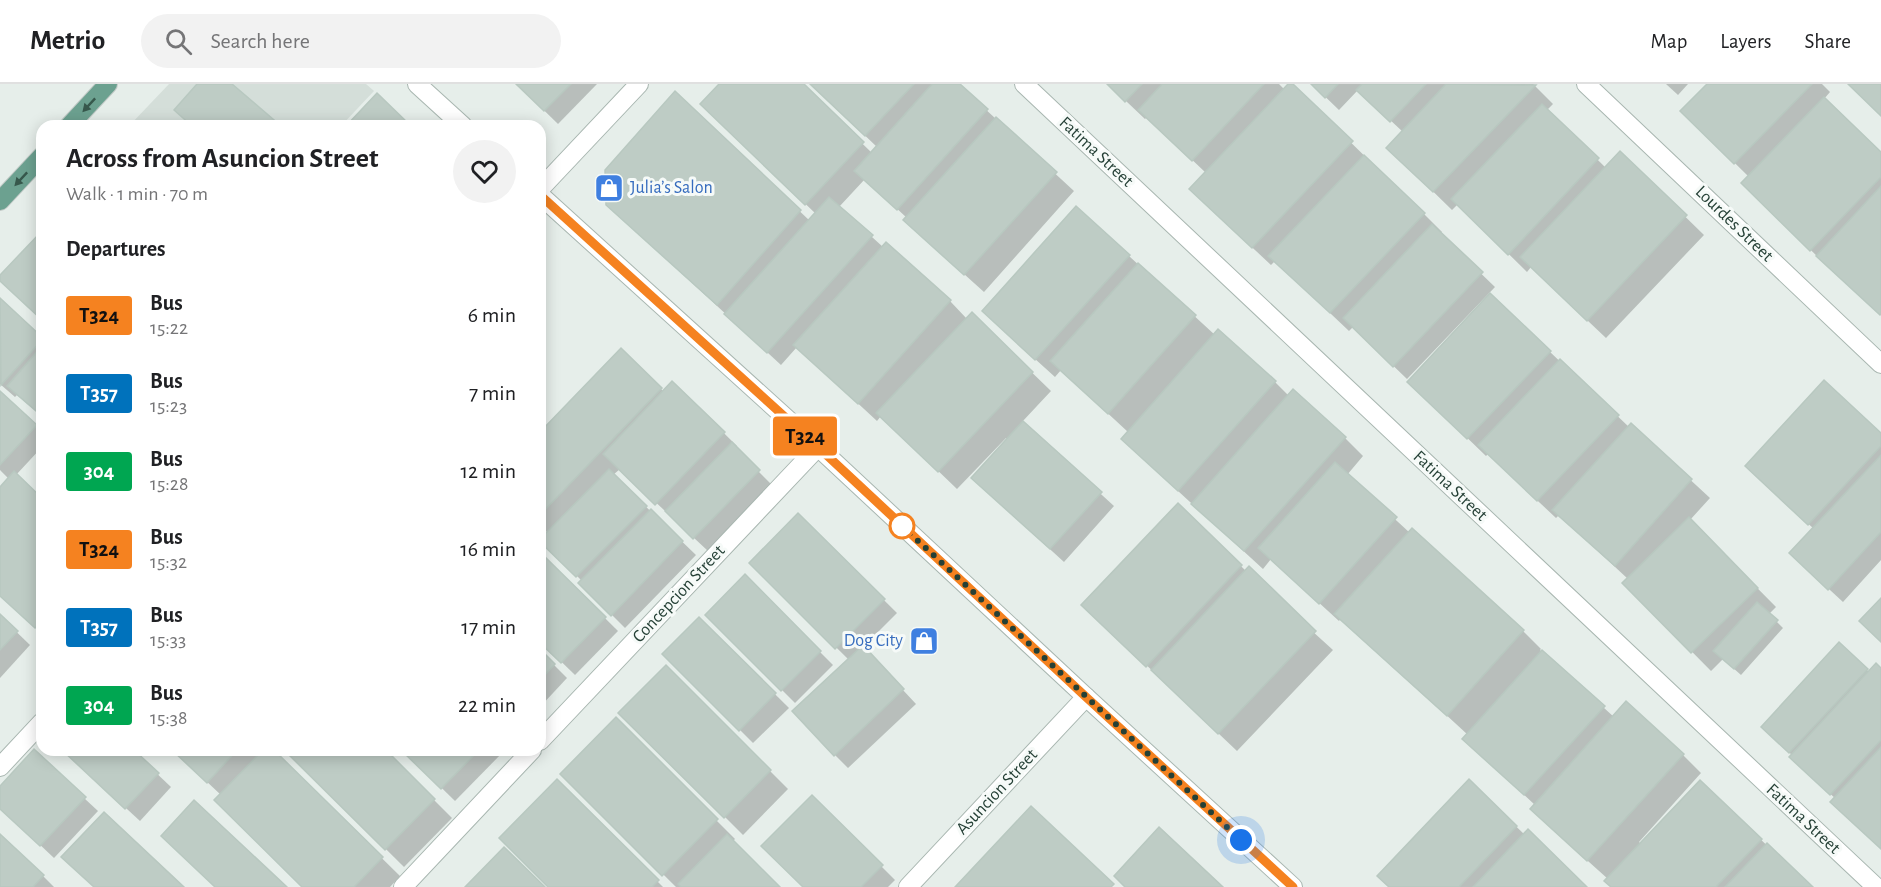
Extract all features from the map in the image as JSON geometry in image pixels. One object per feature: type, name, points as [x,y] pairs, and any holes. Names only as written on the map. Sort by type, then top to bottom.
[{"type":"main road","points":[[75,120],[108,84]]},
{"type":"main road","points":[[0,201],[36,162]]},
{"type":"street","points":[[417,84],[456,120]]},
{"type":"street","points":[[546,183],[639,84]]},
{"type":"street","name":"Fatima Street","points":[[1024,84],[1876,887]]},
{"type":"street","name":"Lourdes Street","points":[[1586,84],[1881,364]]},
{"type":"street","points":[[546,200],[818,447],[1293,887]]},
{"type":"street","name":"Concepcion Street","points":[[546,735],[818,447]]},
{"type":"street","name":"Asuncion Street","points":[[908,887],[1086,697]]},
{"type":"street","points":[[0,767],[36,728]]},
{"type":"street","points":[[403,887],[526,756]]},
{"type":"shaded area","points":[[169,84],[366,84],[374,91],[347,120],[135,120]]},
{"type":"building","points":[[197,84],[232,84],[274,120],[185,120],[174,110]]},
{"type":"building","points":[[516,84],[571,84],[544,111]]},
{"type":"building","points":[[719,84],[804,84],[864,142],[805,205],[700,104]]},
{"type":"building","points":[[810,84],[914,84],[865,136]]},
{"type":"building","points":[[932,84],[960,84],[988,109],[897,210],[854,171]]},
{"type":"building","points":[[1107,84],[1142,84],[1125,102]]},
{"type":"building","points":[[1162,84],[1264,84],[1192,161],[1138,110]]},
{"type":"building","points":[[1288,84],[1293,84],[1353,141],[1252,248],[1189,189]]},
{"type":"building","points":[[1311,84],[1338,84],[1325,98]]},
{"type":"building","points":[[1362,84],[1426,84],[1390,122],[1356,90]]},
{"type":"building","points":[[1446,84],[1536,85],[1433,192],[1386,148]]},
{"type":"building","points":[[1707,84],[1812,84],[1734,164],[1680,111]]},
{"type":"building","points":[[1848,84],[1881,84],[1881,116]]},
{"type":"building","points":[[675,91],[801,210],[717,305],[606,205],[605,170]]},
{"type":"building","points":[[377,93],[405,120],[352,120]]},
{"type":"building","points":[[1824,97],[1881,152],[1881,177],[1810,251],[1741,183]]},
{"type":"building","points":[[1542,104],[1599,158],[1508,255],[1451,199]]},
{"type":"building","points":[[996,117],[1057,172],[964,275],[903,220]]},
{"type":"building","points":[[1620,151],[1687,215],[1587,321],[1520,257]]},
{"type":"building","points":[[1364,155],[1425,213],[1330,313],[1268,256]]},
{"type":"building","points":[[1881,186],[1881,314],[1880,315],[1816,256]]},
{"type":"building","points":[[829,197],[873,235],[767,353],[724,314]]},
{"type":"building","points":[[1076,206],[1130,255],[1035,360],[982,311]]},
{"type":"building","points":[[1432,224],[1483,272],[1393,367],[1343,318]]},
{"type":"building","points":[[36,237],[36,314],[0,281],[0,275]]},
{"type":"building","points":[[886,242],[951,300],[858,404],[793,345]]},
{"type":"building","points":[[1138,263],[1196,315],[1108,414],[1050,361]]},
{"type":"building","points":[[1490,293],[1551,351],[1467,439],[1407,382]]},
{"type":"building","points":[[0,298],[36,331],[36,347],[1,385]]},
{"type":"building","points":[[972,312],[1033,372],[938,472],[876,413]]},
{"type":"building","points":[[1218,329],[1276,381],[1178,491],[1121,439]]},
{"type":"building","points":[[621,348],[662,388],[546,509],[546,426]]},
{"type":"building","points":[[36,353],[36,411],[7,386]]},
{"type":"building","points":[[1560,359],[1619,415],[1537,501],[1478,445]]},
{"type":"building","points":[[1824,380],[1881,433],[1881,446],[1808,525],[1745,466]]},
{"type":"building","points":[[672,381],[725,432],[655,505],[603,454]]},
{"type":"building","points":[[1293,389],[1346,437],[1244,551],[1191,504]]},
{"type":"building","points":[[0,391],[36,426],[0,465]]},
{"type":"building","points":[[1023,421],[1102,492],[1050,549],[971,478]]},
{"type":"building","points":[[1631,423],[1692,479],[1615,566],[1552,510]]},
{"type":"building","points":[[732,442],[760,470],[693,539],[665,511]]},
{"type":"building","points":[[1881,455],[1881,532],[1828,590],[1789,553]]},
{"type":"building","points":[[1335,462],[1397,517],[1319,604],[1258,548]]},
{"type":"building","points":[[609,469],[647,506],[576,577],[546,548],[546,533]]},
{"type":"building","points":[[14,471],[36,492],[35,628],[0,596],[0,487]]},
{"type":"building","points":[[1178,503],[1242,565],[1146,667],[1081,605]]},
{"type":"building","points":[[651,509],[683,541],[611,616],[578,583]]},
{"type":"building","points":[[798,513],[885,599],[835,649],[749,563]]},
{"type":"building","points":[[1689,517],[1758,588],[1691,653],[1622,583]]},
{"type":"building","points":[[1412,528],[1524,630],[1447,716],[1334,614]]},
{"type":"building","points":[[546,558],[606,617],[561,663],[546,649]]},
{"type":"building","points":[[1249,566],[1316,631],[1218,734],[1151,670]]},
{"type":"building","points":[[745,574],[821,651],[781,691],[705,615]]},
{"type":"building","points":[[1881,598],[1881,642],[1859,621]]},
{"type":"building","points":[[1757,602],[1778,620],[1734,669],[1713,651]]},
{"type":"building","points":[[0,614],[18,631],[0,650]]},
{"type":"building","points":[[699,617],[776,693],[739,731],[662,654]]},
{"type":"building","points":[[1839,642],[1868,669],[1789,753],[1761,727]]},
{"type":"building","points":[[863,645],[904,689],[834,756],[792,711]]},
{"type":"building","points":[[1542,650],[1605,706],[1524,795],[1462,739]]},
{"type":"building","points":[[546,655],[555,664],[546,674]]},
{"type":"building","points":[[1876,663],[1881,668],[1881,740],[1830,795],[1789,757]]},
{"type":"building","points":[[666,665],[771,770],[724,818],[618,713]]},
{"type":"building","points":[[1626,701],[1684,754],[1587,861],[1530,809]]},
{"type":"building","points":[[616,717],[718,819],[662,876],[560,774]]},
{"type":"building","points":[[1881,747],[1881,849],[1830,802]]},
{"type":"building","points":[[34,749],[36,756],[42,756],[86,797],[40,846],[0,809],[0,786]]},
{"type":"building","points":[[68,756],[141,756],[159,773],[125,809]]},
{"type":"building","points":[[178,756],[232,756],[207,783]]},
{"type":"building","points":[[257,756],[280,756],[383,857],[354,887],[302,887],[214,800]]},
{"type":"building","points":[[290,756],[392,756],[435,799],[385,850]]},
{"type":"building","points":[[407,756],[473,756],[441,789]]},
{"type":"building","points":[[557,779],[659,880],[652,887],[548,887],[499,838]]},
{"type":"building","points":[[1469,779],[1517,826],[1459,887],[1389,887],[1377,876]]},
{"type":"building","points":[[1700,780],[1762,839],[1716,887],[1611,887],[1604,881]]},
{"type":"building","points":[[812,795],[883,865],[861,887],[803,887],[761,846]]},
{"type":"building","points":[[194,800],[287,887],[215,887],[161,836]]},
{"type":"building","points":[[1031,806],[1114,884],[1111,887],[955,887]]},
{"type":"building","points":[[104,812],[184,887],[94,887],[61,857]]},
{"type":"building","points":[[1159,827],[1223,887],[1125,887],[1114,876]]},
{"type":"building","points":[[1528,829],[1587,887],[1473,887]]},
{"type":"building","points":[[0,834],[44,875],[33,887],[0,887]]},
{"type":"building","points":[[727,834],[780,887],[681,887],[678,884]]},
{"type":"building","points":[[1767,843],[1813,887],[1725,887]]},
{"type":"building","points":[[504,847],[545,887],[465,887]]},
{"type":"bus line","name":"T324","points":[[546,200],[818,447],[1293,887]]},
{"type":"place","name":"Julia’s Salon","points":[[609,188]]},
{"type":"place","name":"Dog City","points":[[924,641]]},
{"type":"route","points":[[902,526],[1241,840]]}]
